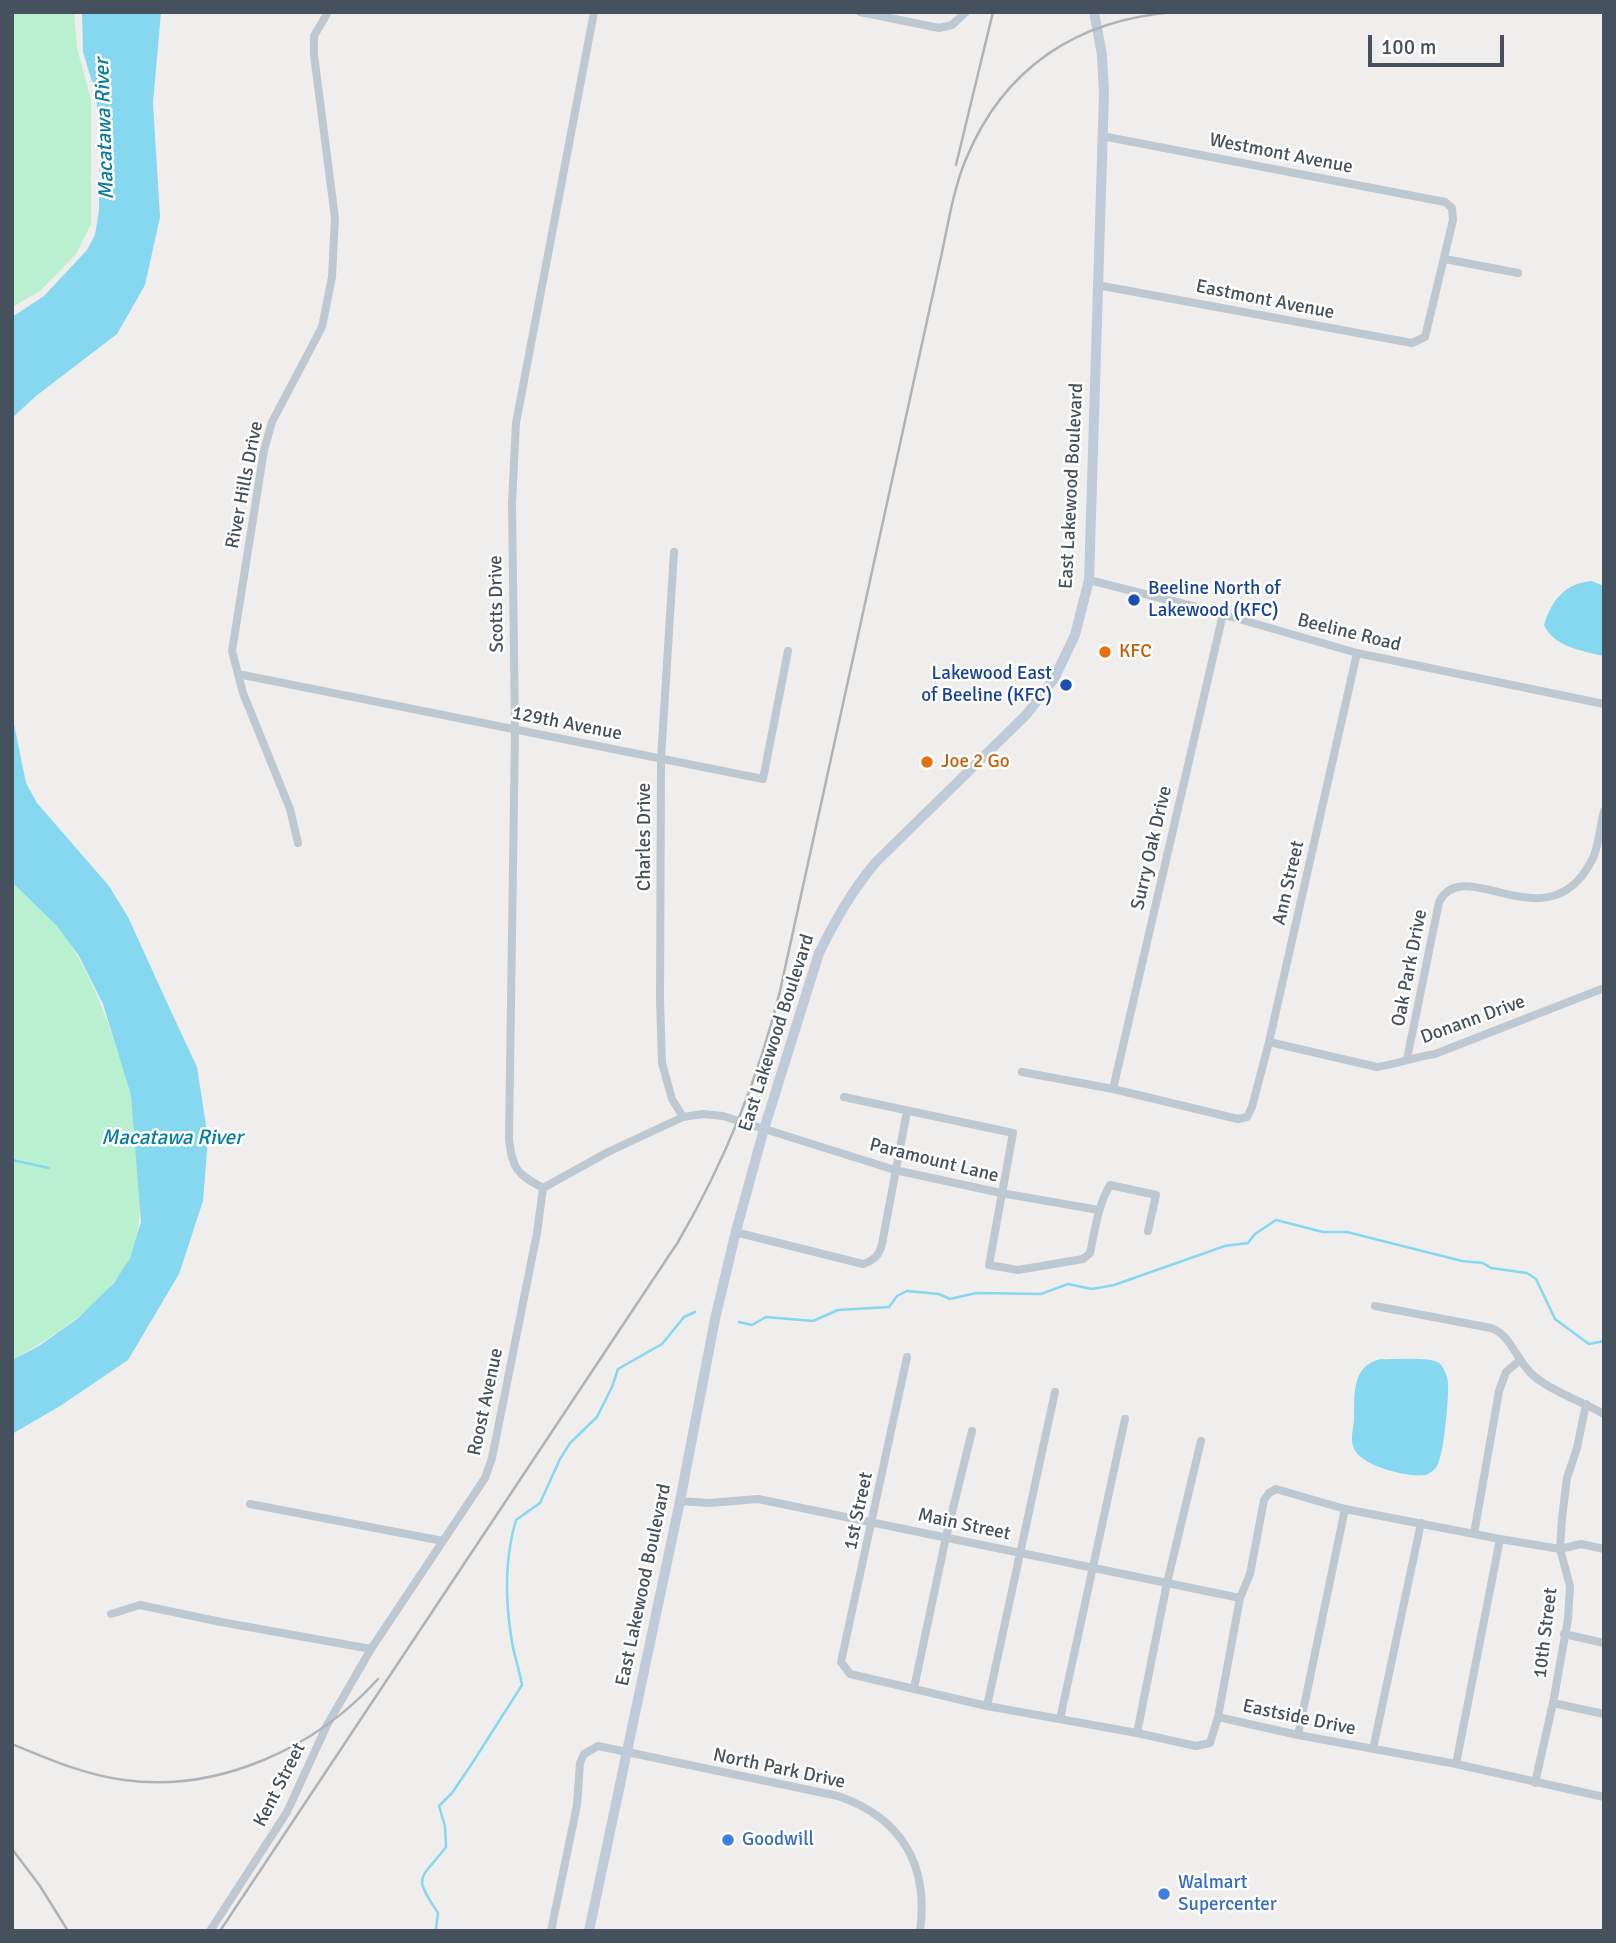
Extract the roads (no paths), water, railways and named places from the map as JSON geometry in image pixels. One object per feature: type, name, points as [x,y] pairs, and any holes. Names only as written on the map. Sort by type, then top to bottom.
[{"type":"main road","name":"East Lakewood Boulevard","points":[[589,1931],[735,1232],[819,953],[842,907],[876,862],[1026,715],[1054,679],[1075,635],[1088,580],[1102,136],[1102,55],[1094,12]]},
{"type":"street","name":"River Hills Drive","points":[[298,843],[290,809],[257,732],[232,651],[264,450],[272,422],[322,327],[332,277],[335,218],[314,55],[314,36],[328,12]]},
{"type":"street","name":"Scotts Drive","points":[[543,1188],[526,1178],[512,1162],[509,1139],[515,730],[512,502],[516,423],[594,12]]},
{"type":"street","points":[[860,12],[939,28],[952,25],[966,12]]},
{"type":"street","name":"Westmont Avenue","points":[[1102,136],[1445,202],[1452,208],[1453,220],[1445,259]]},
{"type":"street","points":[[1445,259],[1518,273]]},
{"type":"street","name":"Eastmont Avenue","points":[[1097,285],[1412,344],[1425,337],[1445,259]]},
{"type":"street","name":"Charles Drive","points":[[674,552],[661,759],[662,1063],[671,1099],[683,1117]]},
{"type":"street","name":"Beeline Road","points":[[1088,580],[1223,614],[1357,653],[1604,704]]},
{"type":"street","name":"Surry Oak Drive","points":[[1113,1089],[1223,614]]},
{"type":"street","name":"129th Avenue","points":[[238,674],[762,779],[788,651]]},
{"type":"street","name":"Ann Street","points":[[1113,1089],[1238,1119],[1247,1117],[1269,1042],[1357,653]]},
{"type":"street","name":"Oak Park Drive","points":[[1407,1059],[1439,902],[1444,891],[1458,885],[1543,900],[1564,893],[1579,879],[1594,857],[1604,811]]},
{"type":"street","points":[[1594,857],[1604,859]]},
{"type":"street","name":"Donann Drive","points":[[1269,1042],[1377,1067],[1435,1054],[1604,988]]},
{"type":"street","points":[[1022,1072],[1113,1089]]},
{"type":"street","points":[[844,1097],[1013,1133],[989,1265],[1018,1270],[1083,1259],[1090,1253],[1099,1210],[1110,1185],[1156,1195],[1148,1231]]},
{"type":"street","points":[[735,1232],[863,1264],[873,1260],[880,1253],[907,1111]]},
{"type":"street","points":[[543,1188],[608,1152],[683,1117],[703,1114],[723,1116],[764,1129]]},
{"type":"street","name":"Paramount Lane","points":[[764,1129],[895,1170],[1001,1193],[1099,1210]]},
{"type":"street","name":"Roost Avenue","points":[[371,1649],[485,1478],[492,1458],[537,1233],[543,1188]]},
{"type":"street","points":[[1376,1306],[1501,1332],[1519,1361],[1543,1382],[1604,1414]]},
{"type":"street","name":"1st Street","points":[[845,1670],[841,1661],[907,1357]]},
{"type":"street","points":[[1474,1534],[1499,1391],[1506,1372],[1519,1361]]},
{"type":"street","points":[[988,1706],[1055,1392]]},
{"type":"street","name":"10th Street","points":[[1535,1783],[1568,1619],[1570,1586],[1560,1549],[1567,1478],[1577,1448],[1586,1404]]},
{"type":"street","points":[[1060,1719],[1125,1419]]},
{"type":"street","points":[[914,1688],[946,1536],[972,1431]]},
{"type":"street","points":[[1137,1733],[1167,1583],[1201,1441]]},
{"type":"street","points":[[1218,1717],[1240,1598],[1250,1574],[1264,1500],[1276,1489],[1345,1508],[1500,1539],[1560,1549],[1581,1544],[1604,1549]]},
{"type":"street","name":"Main Street","points":[[680,1501],[709,1503],[758,1499],[1240,1598]]},
{"type":"street","points":[[250,1504],[443,1541]]},
{"type":"street","points":[[1298,1735],[1345,1508]]},
{"type":"street","points":[[1373,1749],[1421,1524]]},
{"type":"street","points":[[1456,1764],[1500,1539]]},
{"type":"street","points":[[111,1614],[140,1605],[371,1649]]},
{"type":"street","points":[[1564,1634],[1604,1643]]},
{"type":"street","name":"Kent Street","points":[[210,1931],[287,1812],[327,1725],[371,1649]]},
{"type":"street","name":"Eastside Drive","points":[[845,1670],[850,1674],[988,1706],[1196,1746],[1210,1743],[1218,1717],[1298,1735],[1456,1764],[1604,1797]]},
{"type":"street","points":[[1553,1703],[1604,1714]]},
{"type":"street","name":"North Park Drive","points":[[551,1931],[578,1805],[580,1763],[584,1754],[598,1746],[838,1796],[871,1811],[899,1836],[918,1871],[923,1899],[920,1931]]},
{"type":"water","name":"Macatawa River","points":[[82,12],[161,12],[153,103],[160,217],[145,285],[117,334],[36,396],[12,418],[12,317],[44,296],[87,250],[95,235],[99,210],[100,145],[96,95],[83,52]]},
{"type":"water","points":[[1592,581],[1604,586],[1604,656],[1562,643],[1544,625],[1561,594],[1574,585]]},
{"type":"water","name":"Macatawa River","points":[[12,714],[26,783],[37,803],[109,886],[128,917],[197,1067],[208,1138],[203,1201],[179,1274],[128,1360],[60,1406],[12,1434],[12,1360],[39,1346],[77,1319],[114,1283],[130,1258],[141,1222],[131,1095],[103,1004],[79,956],[57,926],[12,882]]},
{"type":"water","points":[[1381,1359],[1434,1361],[1441,1365],[1445,1372],[1448,1382],[1446,1425],[1440,1460],[1432,1472],[1408,1475],[1388,1470],[1368,1462],[1354,1448],[1352,1436],[1356,1384],[1364,1368]]},
{"type":"waterway","points":[[12,1160],[49,1168]]},
{"type":"waterway","points":[[739,1322],[752,1325],[766,1317],[813,1321],[838,1310],[889,1307],[897,1296],[907,1291],[939,1294],[950,1299],[976,1293],[1041,1294],[1068,1284],[1092,1289],[1114,1285],[1225,1246],[1248,1243],[1255,1234],[1276,1220],[1323,1232],[1347,1232],[1462,1261],[1483,1263],[1491,1268],[1527,1273],[1536,1279],[1555,1319],[1589,1344],[1604,1341]]},
{"type":"waterway","points":[[433,1931],[436,1929],[438,1913],[425,1891],[422,1878],[446,1847],[445,1826],[439,1806],[452,1793],[522,1685],[512,1642],[507,1592],[508,1563],[516,1520],[540,1503],[570,1443],[597,1417],[618,1369],[662,1344],[684,1317],[695,1312]]},
{"type":"railway","points":[[956,165],[993,12]]},
{"type":"railway","points":[[220,1931],[678,1242],[725,1151],[750,1089],[780,991],[954,195],[966,159],[1001,98],[1023,74],[1048,54],[1077,37],[1107,25],[1176,12]]},
{"type":"railway","points":[[12,1744],[67,1766],[109,1778],[159,1782],[195,1779],[229,1772],[295,1745],[353,1704],[378,1679]]},
{"type":"railway","points":[[12,1849],[40,1886],[68,1931]]},
{"type":"place","name":"Beeline North of Lakewood (KFC)","points":[[1134,600]]},
{"type":"place","name":"KFC","points":[[1105,652]]},
{"type":"place","name":"Lakewood East of Beeline (KFC)","points":[[1066,685]]},
{"type":"place","name":"Joe 2 Go","points":[[927,762]]},
{"type":"place","name":"Goodwill","points":[[728,1840]]},
{"type":"place","name":"Walmart Supercenter","points":[[1164,1894]]}]
